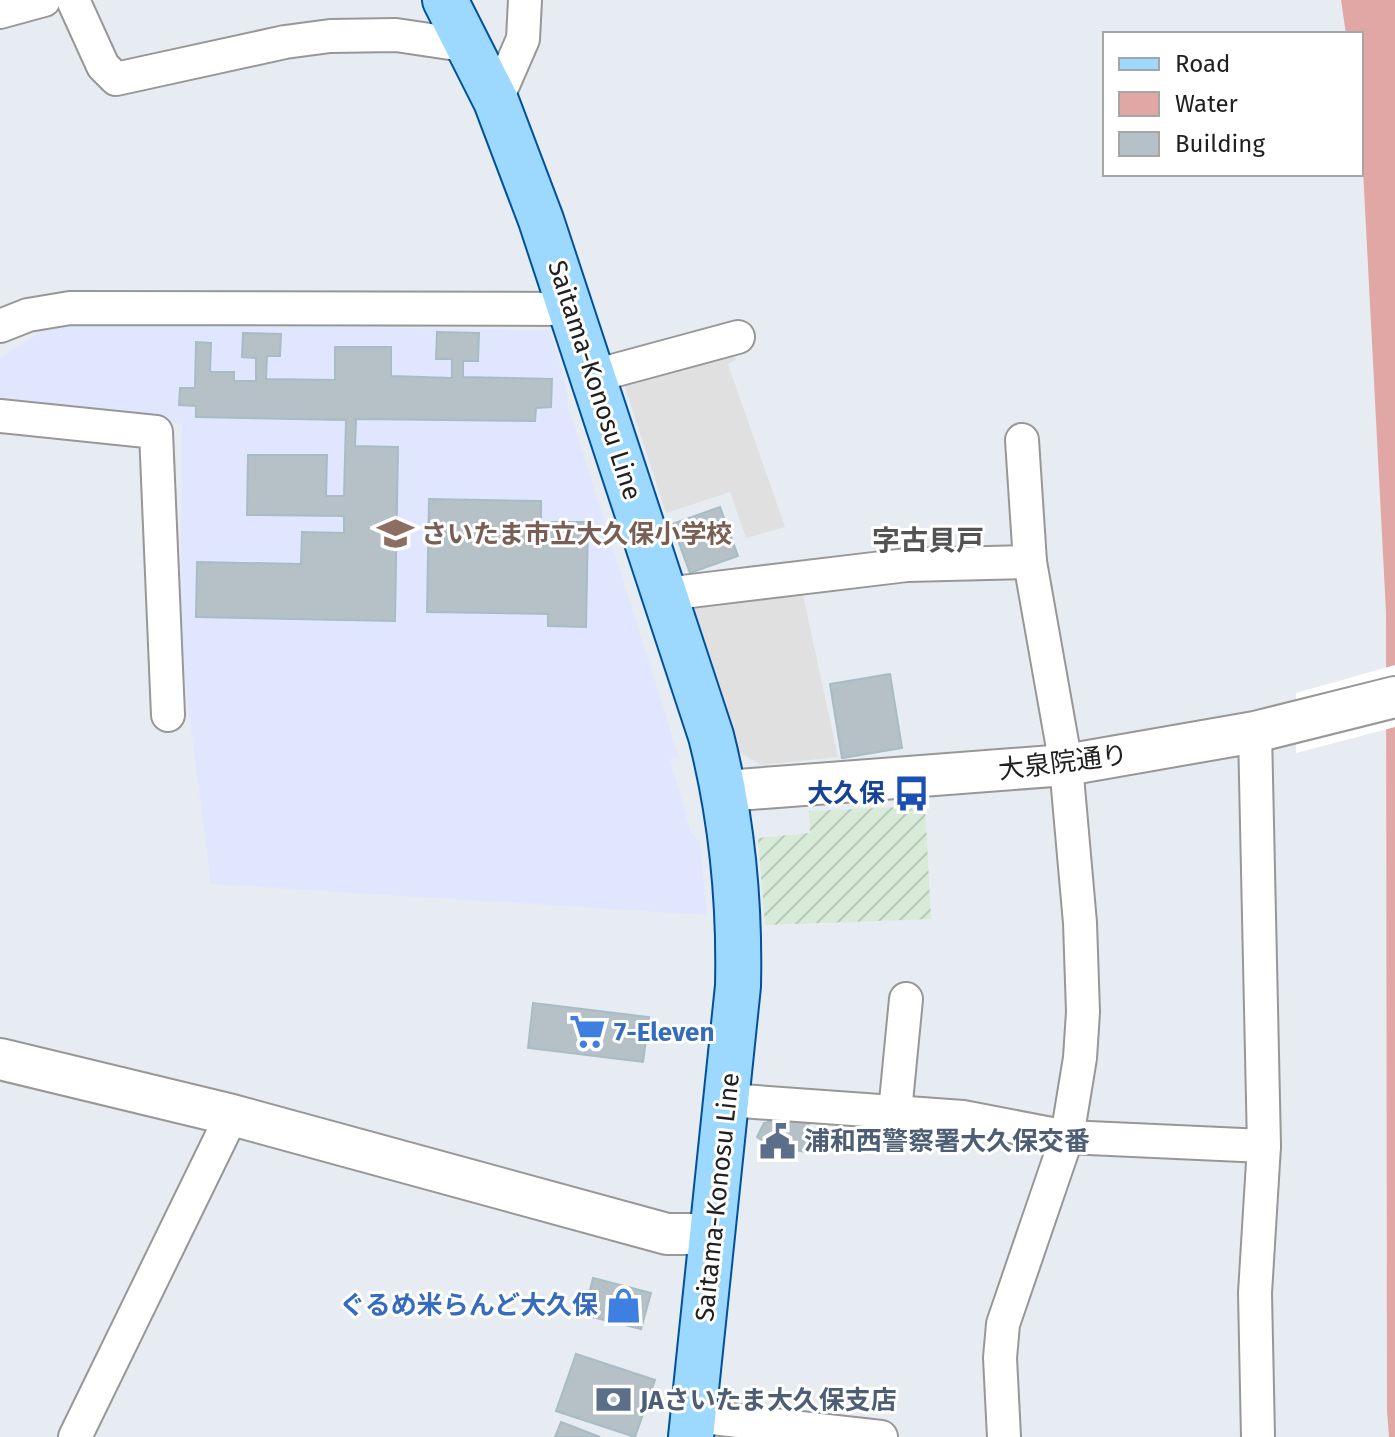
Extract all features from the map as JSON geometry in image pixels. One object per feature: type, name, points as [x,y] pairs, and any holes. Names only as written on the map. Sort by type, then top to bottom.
[{"type":"main road","name":"Saitama-Konosu Line","points":[[445,0],[496,101],[573,309],[666,594],[725,791],[740,923],[728,1100],[693,1427]]},
{"type":"street","points":[[0,12],[44,0]]},
{"type":"street","points":[[73,0],[103,66],[116,79],[127,80],[285,42],[330,36],[396,35],[470,46]]},
{"type":"street","points":[[496,101],[523,39],[525,0]]},
{"type":"street","points":[[0,326],[28,315],[70,308],[573,309]]},
{"type":"street","points":[[594,376],[738,337]]},
{"type":"street","points":[[0,416],[156,432],[168,715]]},
{"type":"street","points":[[1004,1437],[1000,1358],[1003,1324],[1067,1137],[1080,1058],[1083,1012],[1080,923],[1066,765],[1030,562],[1022,440]]},
{"type":"street","points":[[666,594],[907,565],[1030,562]]},
{"type":"street","name":"大泉院通り","points":[[725,791],[1066,765],[1255,732],[1395,697]]},
{"type":"street","points":[[1255,732],[1264,1146],[1255,1293],[1258,1437]]},
{"type":"street","points":[[895,1112],[906,999]]},
{"type":"street","points":[[0,1059],[232,1115],[667,1234],[712,1234]]},
{"type":"street","points":[[728,1100],[963,1117],[1067,1137],[1264,1146]]},
{"type":"street","points":[[75,1437],[232,1115]]},
{"type":"street","points":[[693,1427],[881,1437]]},
{"type":"shaded area","name":"さいたま市立大久保小学校","points":[[54,323],[550,330],[564,376],[568,406],[679,757],[670,759],[691,833],[700,842],[707,915],[211,884],[180,643],[182,424],[0,408],[0,358]]},
{"type":"shaded area","points":[[731,346],[736,360],[728,364],[785,527],[746,538],[730,492],[666,513],[621,375]]},
{"type":"shaded area","points":[[800,582],[838,757],[761,765],[738,751],[689,599]]},
{"type":"shaded area","points":[[925,806],[931,919],[765,925],[758,838],[810,833],[809,811]]},
{"type":"water","points":[[1341,0],[1395,0],[1395,1437],[1389,1437],[1387,1411],[1386,612],[1363,169],[1363,32],[1346,32]]},
{"type":"pier","points":[[1395,665],[1395,727],[1296,753],[1296,693]]},
{"type":"building","points":[[437,332],[479,333],[478,361],[463,361],[463,377],[552,379],[551,407],[536,408],[535,421],[356,419],[355,446],[398,447],[395,621],[196,617],[197,562],[301,564],[302,532],[344,533],[344,516],[247,515],[248,455],[327,455],[326,496],[344,496],[346,420],[196,417],[196,406],[179,405],[180,388],[195,388],[196,342],[211,343],[210,372],[234,372],[234,381],[256,381],[256,358],[242,357],[243,333],[281,334],[280,356],[267,356],[266,379],[335,380],[335,347],[391,347],[391,376],[452,378],[452,359],[436,359]]},
{"type":"building","points":[[429,499],[541,501],[541,522],[588,522],[586,627],[548,626],[548,614],[427,612]]},
{"type":"building","points":[[720,507],[738,556],[690,573],[672,524]]},
{"type":"building","points":[[890,674],[902,748],[842,758],[830,684]]},
{"type":"building","name":"7-Eleven","points":[[533,1003],[649,1017],[643,1062],[528,1048]]},
{"type":"building","points":[[781,1119],[809,1122],[806,1152],[769,1145],[757,1137],[764,1123]]},
{"type":"building","points":[[593,1278],[651,1293],[641,1329],[584,1315]]},
{"type":"building","points":[[576,1354],[655,1380],[635,1437],[556,1411]]},
{"type":"building","points":[[561,1422],[600,1437],[555,1437]]},
{"type":"place","name":"さいたま市立大久保小学校","points":[[395,534]]},
{"type":"place","name":"大久保","points":[[911,793]]},
{"type":"place","name":"7-Eleven","points":[[588,1032]]},
{"type":"place","name":"浦和西警察署大久保交番","points":[[778,1141]]},
{"type":"place","name":"ぐるめ米らんど大久保","points":[[624,1305]]},
{"type":"place","name":"JAさいたま大久保支店","points":[[614,1400]]},
{"type":"district","name":"字古貝戸","points":[[928,540]]}]
